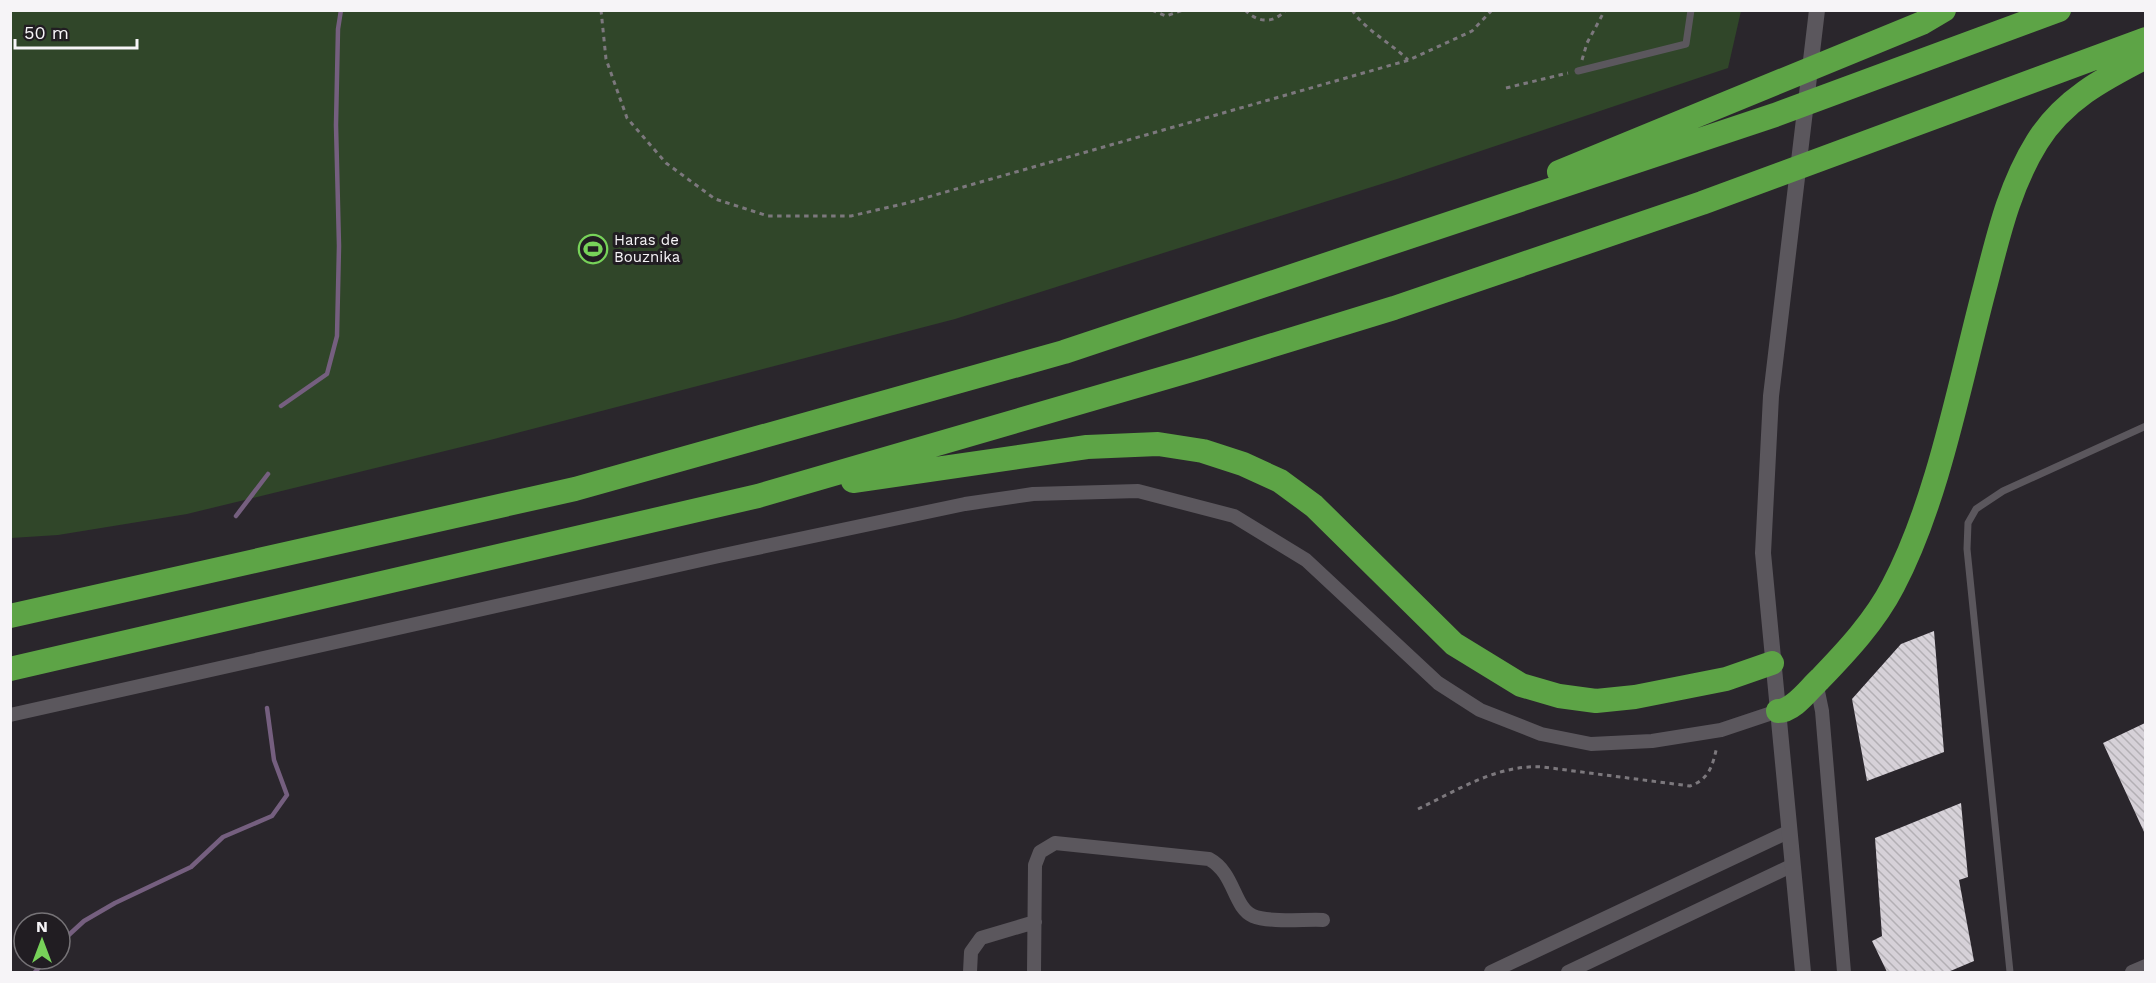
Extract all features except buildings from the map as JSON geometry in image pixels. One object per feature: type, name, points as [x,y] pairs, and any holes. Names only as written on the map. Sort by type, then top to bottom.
[{"type":"highway","points":[[1344,260],[1911,28],[1944,10]]},
{"type":"highway","points":[[10,616],[575,489],[1064,352],[1775,115],[2059,10]]},
{"type":"highway","points":[[10,669],[758,496],[1195,369],[1394,308],[1713,200],[2145,39]]},
{"type":"highway","points":[[1778,711],[1790,706],[1816,682],[1864,629],[1893,588],[1914,538],[1938,464],[2009,197],[2036,143],[2057,113],[2090,86],[2145,57]]},
{"type":"highway","points":[[758,496],[1087,447],[1158,444],[1203,451],[1243,464],[1280,481],[1314,506],[1454,644],[1521,685],[1559,696],[1596,701],[1726,679],[1772,663]]},
{"type":"street","points":[[1803,972],[1763,553],[1764,484],[1771,396],[1817,16]]},
{"type":"street","points":[[10,715],[707,558],[965,504],[1033,494],[1138,492],[1234,516],[1306,560],[1438,683],[1480,710],[1541,734],[1591,744],[1652,741],[1721,730],[1778,711]]},
{"type":"street","points":[[1816,682],[1822,711],[1844,972]]},
{"type":"street","points":[[1491,972],[1790,831]]},
{"type":"street","points":[[1034,972],[1036,858],[1045,847],[1061,842],[1209,859],[1223,869],[1242,906],[1252,916],[1323,920]]},
{"type":"street","points":[[1568,972],[1793,865]]},
{"type":"street","points":[[970,972],[971,952],[981,938],[1035,922]]},
{"type":"street","points":[[2132,972],[2145,966]]},
{"type":"lane","points":[[1578,71],[1686,44],[1690,10]]},
{"type":"lane","points":[[2010,972],[1967,549],[1968,523],[1976,509],[2003,492],[2145,426]]},
{"type":"path","points":[[601,10],[606,59],[627,118],[666,163],[715,199],[768,216],[851,216],[907,203],[1409,60],[1472,31],[1492,10]]},
{"type":"path","points":[[1152,10],[1166,16],[1183,10]]},
{"type":"path","points":[[1245,10],[1264,21],[1279,17],[1286,10]]},
{"type":"path","points":[[1352,10],[1361,25],[1388,41],[1409,60]]},
{"type":"path","points":[[1506,88],[1578,71],[1587,43],[1605,10]]},
{"type":"path","points":[[1418,809],[1495,773],[1522,766],[1690,786],[1698,783],[1709,772],[1721,730]]},
{"type":"green space","name":"Haras de Bouznika","points":[[11,11],[1741,11],[1728,68],[1397,179],[955,319],[494,439],[187,514],[58,535],[11,538]]},
{"type":"waterway","points":[[281,406],[327,374],[337,336],[339,246],[336,125],[338,29],[341,10]]},
{"type":"waterway","points":[[236,516],[268,474]]},
{"type":"waterway","points":[[72,932],[84,921],[115,903],[191,867],[223,837],[272,816],[287,795],[274,760],[267,708]]},
{"type":"place","name":"Haras de Bouznika","points":[[593,249]]}]
